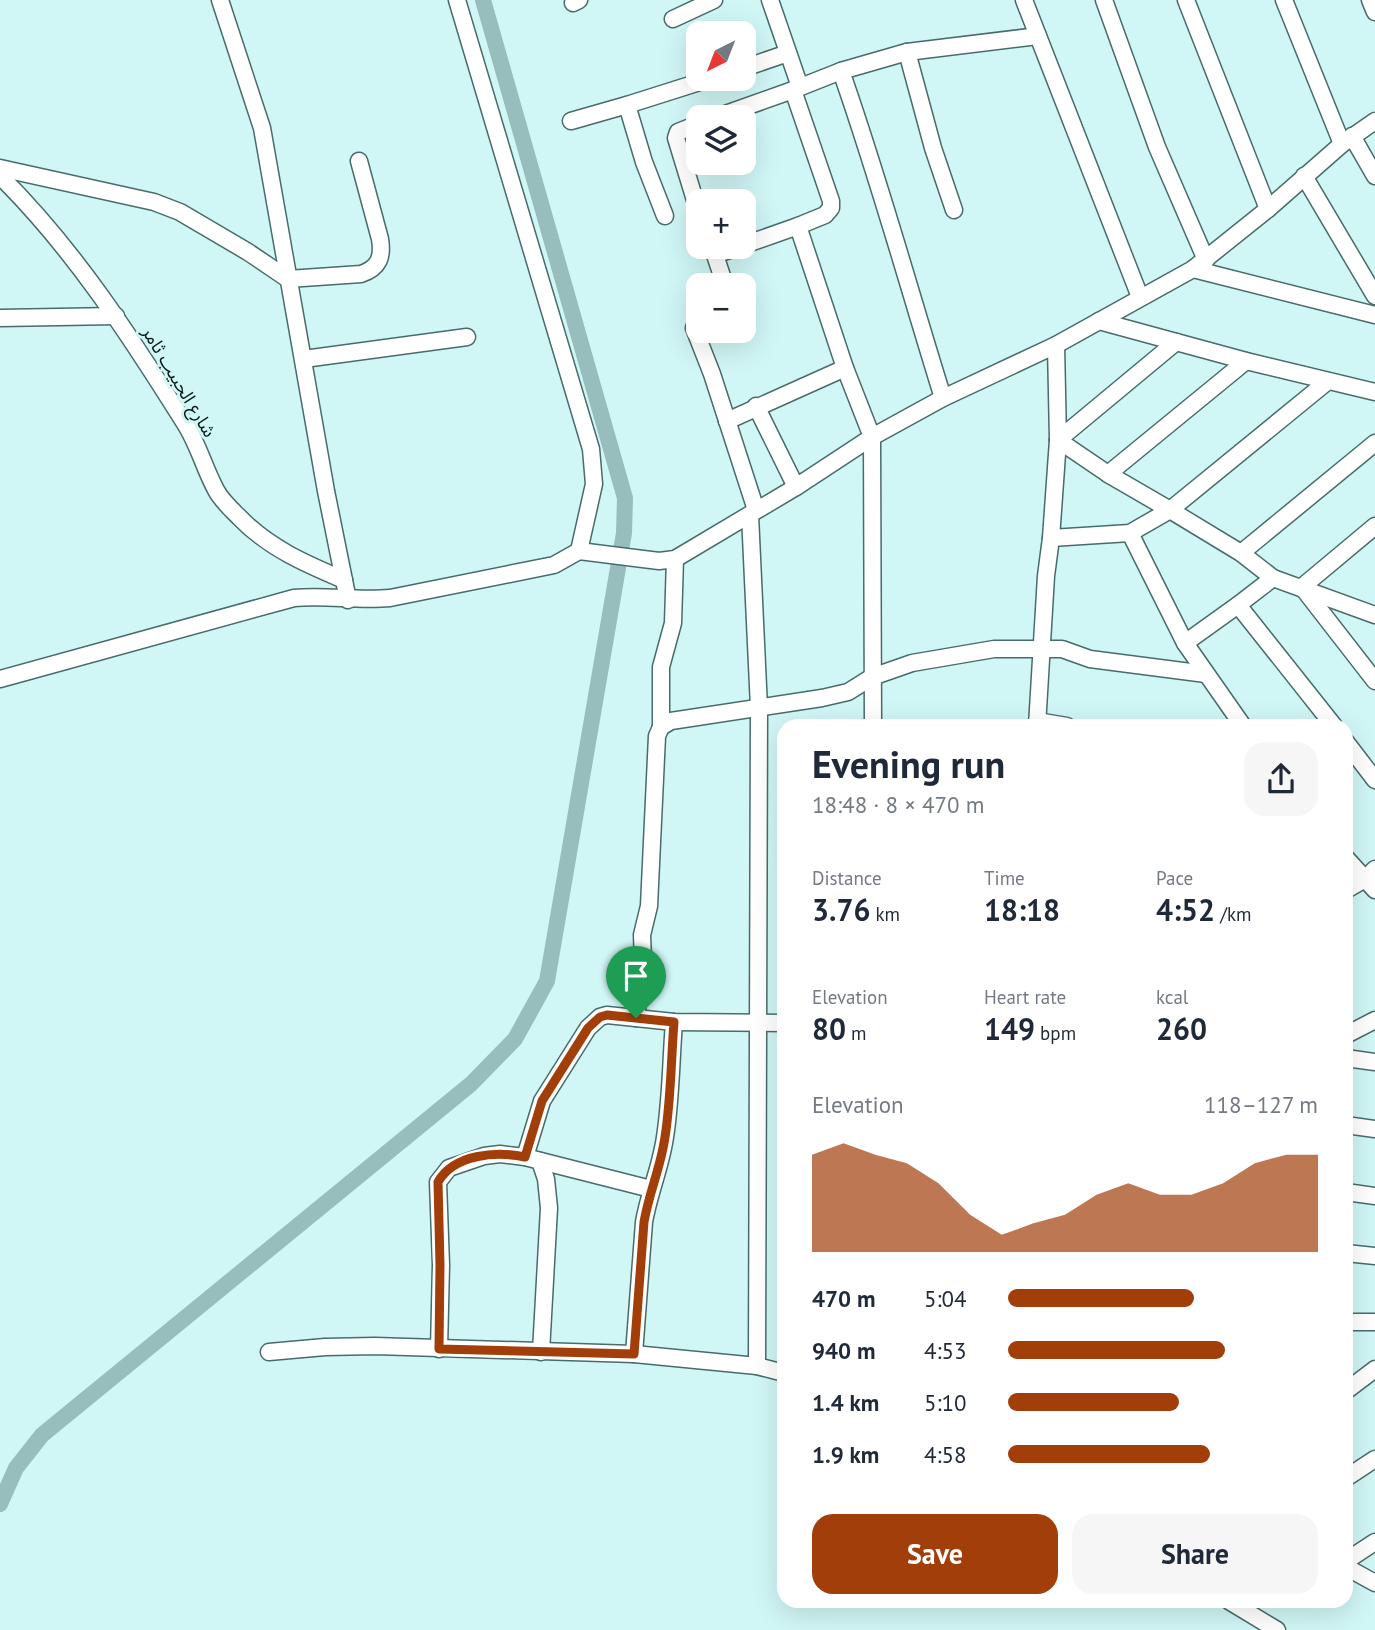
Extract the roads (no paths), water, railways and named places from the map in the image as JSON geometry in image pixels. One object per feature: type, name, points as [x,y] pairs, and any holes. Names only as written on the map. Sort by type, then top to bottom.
[{"type":"street","points":[[220,0],[262,128],[348,600]]},
{"type":"street","points":[[457,0],[592,449],[594,484],[584,524],[583,550]]},
{"type":"street","points":[[673,19],[714,0]]},
{"type":"street","points":[[756,241],[825,215],[831,208],[788,53],[770,0]]},
{"type":"street","points":[[1024,0],[1140,297]]},
{"type":"street","points":[[1104,0],[1199,264]]},
{"type":"street","points":[[1186,0],[1268,209]]},
{"type":"street","points":[[1284,0],[1347,140],[1375,176]]},
{"type":"street","points":[[1370,0],[1375,12]]},
{"type":"street","points":[[750,105],[841,71],[907,52],[1038,36]]},
{"type":"street","points":[[907,52],[933,148],[954,209]]},
{"type":"street","points":[[756,64],[788,53]]},
{"type":"street","points":[[841,71],[871,155],[943,398]]},
{"type":"street","points":[[571,121],[686,86]]},
{"type":"street","points":[[627,105],[646,170],[665,216]]},
{"type":"street","points":[[0,679],[294,598],[390,598],[554,565],[583,550],[659,561],[675,558],[796,487],[872,437],[943,398],[1056,345],[1199,264],[1268,209],[1347,140],[1375,121]]},
{"type":"street","points":[[686,129],[678,132],[676,138],[686,171]]},
{"type":"street","points":[[0,168],[154,202],[180,212],[288,279],[361,274],[379,262],[382,250],[380,239],[359,161]]},
{"type":"street","name":"شارع الحبيب ثامر","points":[[0,176],[25,201],[116,316],[187,427],[216,491],[226,503],[242,520],[292,558],[344,580]]},
{"type":"street","points":[[1304,176],[1375,296]]},
{"type":"street","points":[[798,226],[845,368],[872,437],[873,719]]},
{"type":"street","points":[[1199,264],[1375,314]]},
{"type":"street","points":[[0,318],[116,316]]},
{"type":"street","points":[[1098,321],[1375,393]]},
{"type":"street","points":[[304,359],[467,337]]},
{"type":"street","points":[[1058,440],[1175,342]]},
{"type":"street","points":[[700,343],[727,421],[753,513],[759,708],[757,1366]]},
{"type":"street","points":[[1037,719],[1058,440],[1056,345]]},
{"type":"street","points":[[1108,474],[1246,361]]},
{"type":"street","points":[[727,421],[845,368]]},
{"type":"street","points":[[1051,538],[1130,533],[1170,510],[1328,381]]},
{"type":"street","points":[[756,406],[796,487]]},
{"type":"street","points":[[1058,440],[1108,474],[1241,553],[1273,578],[1375,615]]},
{"type":"street","points":[[1241,553],[1375,443]]},
{"type":"street","points":[[1302,587],[1375,526]]},
{"type":"street","points":[[1130,533],[1185,643],[1237,719]]},
{"type":"street","points":[[636,1018],[643,961],[642,935],[649,906],[657,736],[661,727],[661,667],[673,623],[675,558]]},
{"type":"street","points":[[1185,643],[1273,578]]},
{"type":"street","points":[[1302,587],[1375,681]]},
{"type":"street","points":[[1238,605],[1328,719]]},
{"type":"street","points":[[661,727],[671,721],[840,694],[856,688],[872,677],[912,663],[994,649],[1042,647],[1074,651],[1090,659],[1206,674]]},
{"type":"street","points":[[1353,751],[1375,780]]},
{"type":"street","points":[[1353,864],[1372,880],[1353,887]]},
{"type":"street","points":[[541,1352],[549,1209],[546,1179],[532,1159],[542,1101],[588,1028],[600,1017],[607,1015],[674,1022],[777,1023]]},
{"type":"street","points":[[1353,1031],[1375,1020]]},
{"type":"street","points":[[634,1354],[640,1254],[651,1189],[665,1137],[674,1022]]},
{"type":"street","points":[[1353,1059],[1375,1062]]},
{"type":"street","points":[[1353,1126],[1375,1129]]},
{"type":"street","points":[[439,1349],[438,1182],[449,1168],[475,1158],[500,1154],[532,1159],[651,1189]]},
{"type":"street","points":[[1353,1193],[1375,1196]]},
{"type":"street","points":[[1353,1254],[1375,1256]]},
{"type":"street","points":[[1353,1322],[1375,1322]]},
{"type":"street","points":[[269,1352],[325,1347],[634,1354],[757,1366],[777,1371]]},
{"type":"street","points":[[1353,1386],[1375,1369]]},
{"type":"street","points":[[1353,1473],[1375,1459]]},
{"type":"street","points":[[1353,1556],[1375,1542]]},
{"type":"street","points":[[1353,1570],[1375,1583]]},
{"type":"street","points":[[1241,1608],[1277,1630]]},
{"type":"street","points":[[1254,1616],[1259,1608]]},
{"type":"waterway","points":[[0,1504],[16,1468],[42,1435],[471,1084],[515,1039],[547,981],[624,533],[625,498],[483,0]]}]
